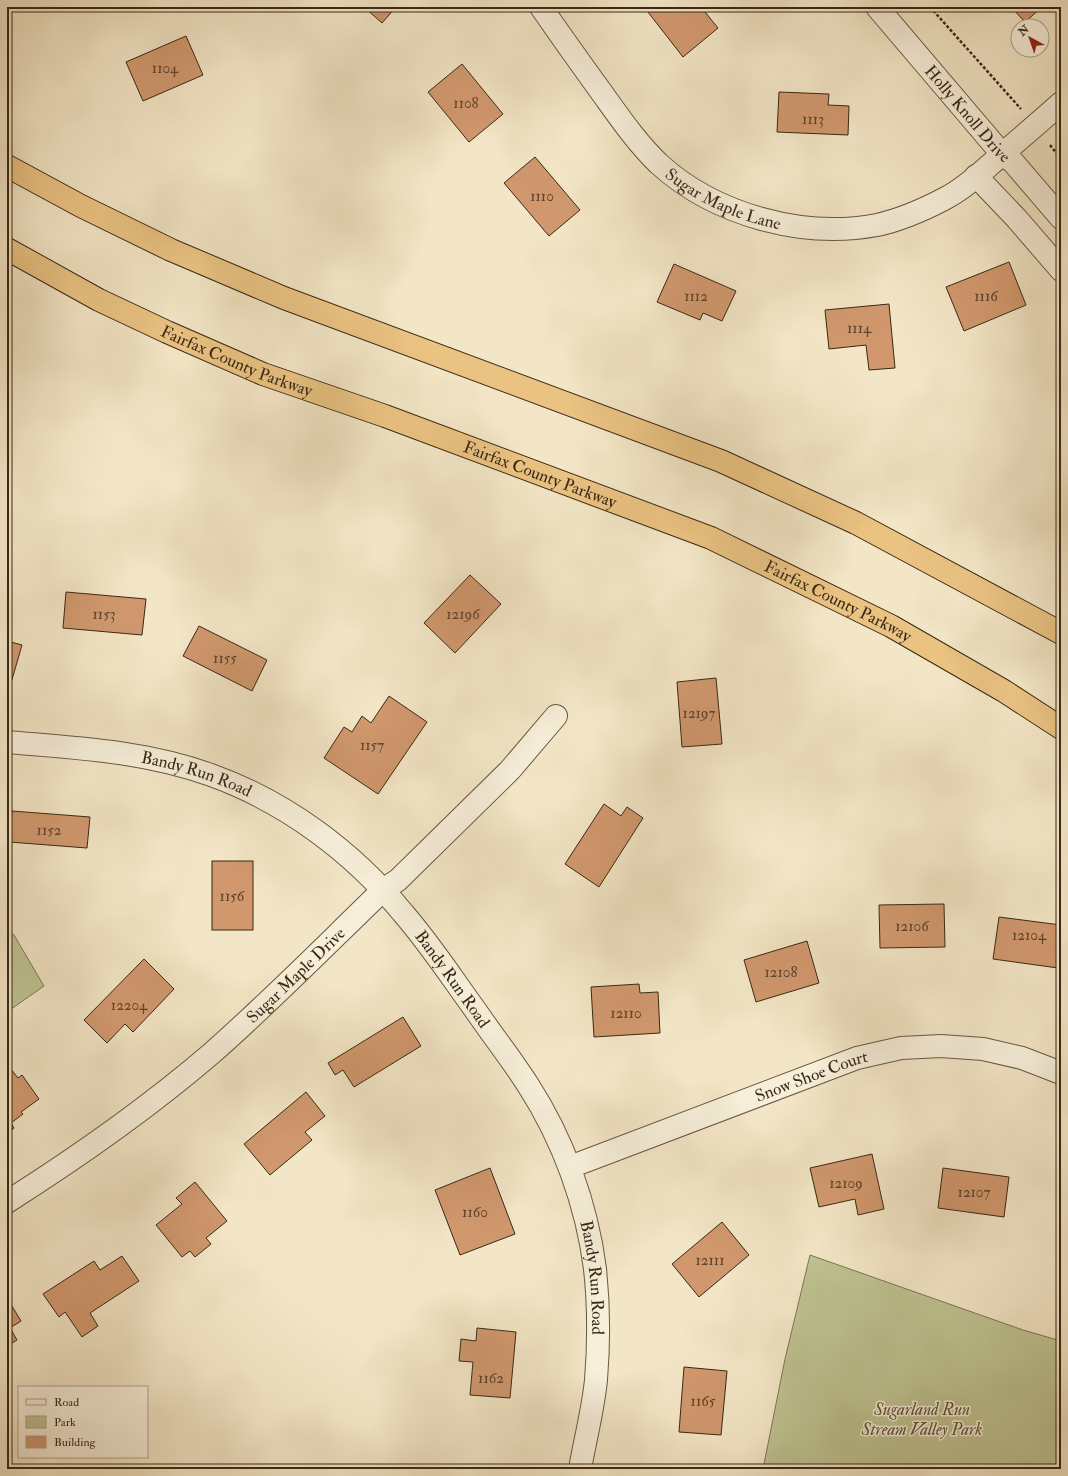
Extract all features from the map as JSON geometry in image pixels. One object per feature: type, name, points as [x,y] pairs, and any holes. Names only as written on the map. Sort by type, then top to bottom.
[{"type":"highway","points":[[7,166],[82,206],[171,250],[284,298],[721,461],[856,523],[1061,633]]},
{"type":"highway","name":"Fairfax County Parkway","points":[[7,249],[99,300],[167,332],[263,374],[385,416],[712,538],[891,626],[1004,691],[1061,728]]},
{"type":"street","name":"Sugar Maple Lane","points":[[541,7],[633,137],[660,165],[691,188],[727,208],[766,221],[793,226],[840,229],[877,225],[912,215],[946,198],[976,176],[1061,104]]},
{"type":"street","name":"Holly Knoll Drive","points":[[877,7],[1002,154],[1013,162],[1061,218]]},
{"type":"street","points":[[976,176],[1017,219],[1061,270]]},
{"type":"street","name":"Sugar Maple Drive","points":[[7,1202],[58,1170],[132,1117],[211,1053],[260,1009],[383,890],[398,880],[510,770],[556,716]]},
{"type":"street","name":"Bandy Run Road","points":[[7,742],[106,750],[162,760],[212,775],[259,796],[302,821],[339,848],[383,890],[403,912],[529,1086],[555,1134],[570,1167],[584,1213],[595,1267],[599,1325],[596,1382],[580,1469]]},
{"type":"street","name":"Snow Shoe Court","points":[[570,1167],[857,1058],[901,1048],[941,1046],[982,1049],[1022,1058],[1061,1073]]},
{"type":"path","points":[[930,7],[1036,125],[1045,140],[1061,159]]},
{"type":"green space","points":[[7,930],[14,935],[44,986],[7,1012]]},
{"type":"green space","name":"Sugarland Run Stream Valley Park","points":[[810,1255],[1023,1330],[1061,1341],[1061,1469],[763,1469],[785,1359]]},
{"type":"building","points":[[364,7],[396,7],[382,23]]},
{"type":"building","points":[[644,7],[701,7],[718,28],[683,57]]},
{"type":"building","points":[[1011,7],[1042,7],[1030,18],[1021,18]]},
{"type":"building","points":[[186,36],[203,75],[143,101],[126,62]]},
{"type":"building","points":[[462,64],[503,114],[469,142],[428,92]]},
{"type":"building","points":[[779,92],[829,94],[828,105],[849,106],[848,135],[777,132]]},
{"type":"building","points":[[535,157],[580,210],[549,236],[504,183]]},
{"type":"building","points":[[1009,262],[1026,305],[964,331],[946,287]]},
{"type":"building","points":[[674,264],[736,291],[722,321],[703,313],[700,320],[657,302]]},
{"type":"building","points":[[889,304],[895,368],[869,370],[866,345],[829,349],[825,310]]},
{"type":"building","points":[[470,575],[501,604],[455,653],[424,623]]},
{"type":"building","points":[[66,592],[146,599],[142,635],[63,628]]},
{"type":"building","points":[[199,626],[267,660],[252,691],[183,656]]},
{"type":"building","points":[[7,641],[22,645],[11,683],[7,681]]},
{"type":"building","points":[[716,678],[722,744],[682,747],[677,682]]},
{"type":"building","points":[[389,696],[427,722],[378,794],[324,758],[344,727],[352,732],[362,716],[371,723]]},
{"type":"building","points":[[604,804],[621,816],[627,807],[643,818],[599,887],[565,864]]},
{"type":"building","points":[[12,811],[90,817],[87,848],[9,842]]},
{"type":"building","points":[[212,861],[253,861],[253,930],[212,930]]},
{"type":"building","points":[[944,904],[945,947],[880,948],[879,905]]},
{"type":"building","points":[[999,917],[1061,925],[1061,945],[1058,968],[993,959]]},
{"type":"building","points":[[807,941],[819,983],[756,1002],[744,960]]},
{"type":"building","points":[[144,959],[174,989],[133,1032],[125,1024],[107,1043],[84,1020]]},
{"type":"building","points":[[639,984],[640,993],[658,992],[660,1033],[594,1037],[591,987]]},
{"type":"building","points":[[403,1017],[421,1046],[354,1087],[343,1070],[335,1075],[328,1063]]},
{"type":"building","points":[[7,1064],[18,1078],[22,1075],[39,1099],[21,1112],[23,1114],[11,1123],[14,1128],[7,1134]]},
{"type":"building","points":[[306,1092],[325,1116],[305,1132],[312,1140],[270,1175],[244,1144]]},
{"type":"building","points":[[872,1154],[884,1209],[858,1215],[855,1199],[819,1207],[810,1168]]},
{"type":"building","points":[[490,1168],[515,1234],[460,1255],[435,1190]]},
{"type":"building","points":[[943,1168],[1009,1177],[1004,1217],[938,1208]]},
{"type":"building","points":[[195,1182],[227,1221],[206,1238],[211,1244],[195,1257],[190,1251],[182,1257],[156,1225],[182,1204],[176,1198]]},
{"type":"building","points":[[722,1222],[749,1255],[699,1297],[672,1264]]},
{"type":"building","points":[[122,1256],[139,1281],[90,1313],[98,1326],[82,1337],[65,1312],[59,1317],[43,1294],[94,1261],[100,1270]]},
{"type":"building","points":[[7,1298],[21,1321],[10,1328],[17,1340],[7,1346]]},
{"type":"building","points":[[477,1328],[516,1332],[510,1398],[470,1395],[473,1362],[459,1361],[461,1339],[476,1341]]},
{"type":"building","points":[[684,1367],[727,1371],[721,1435],[679,1432]]}]
